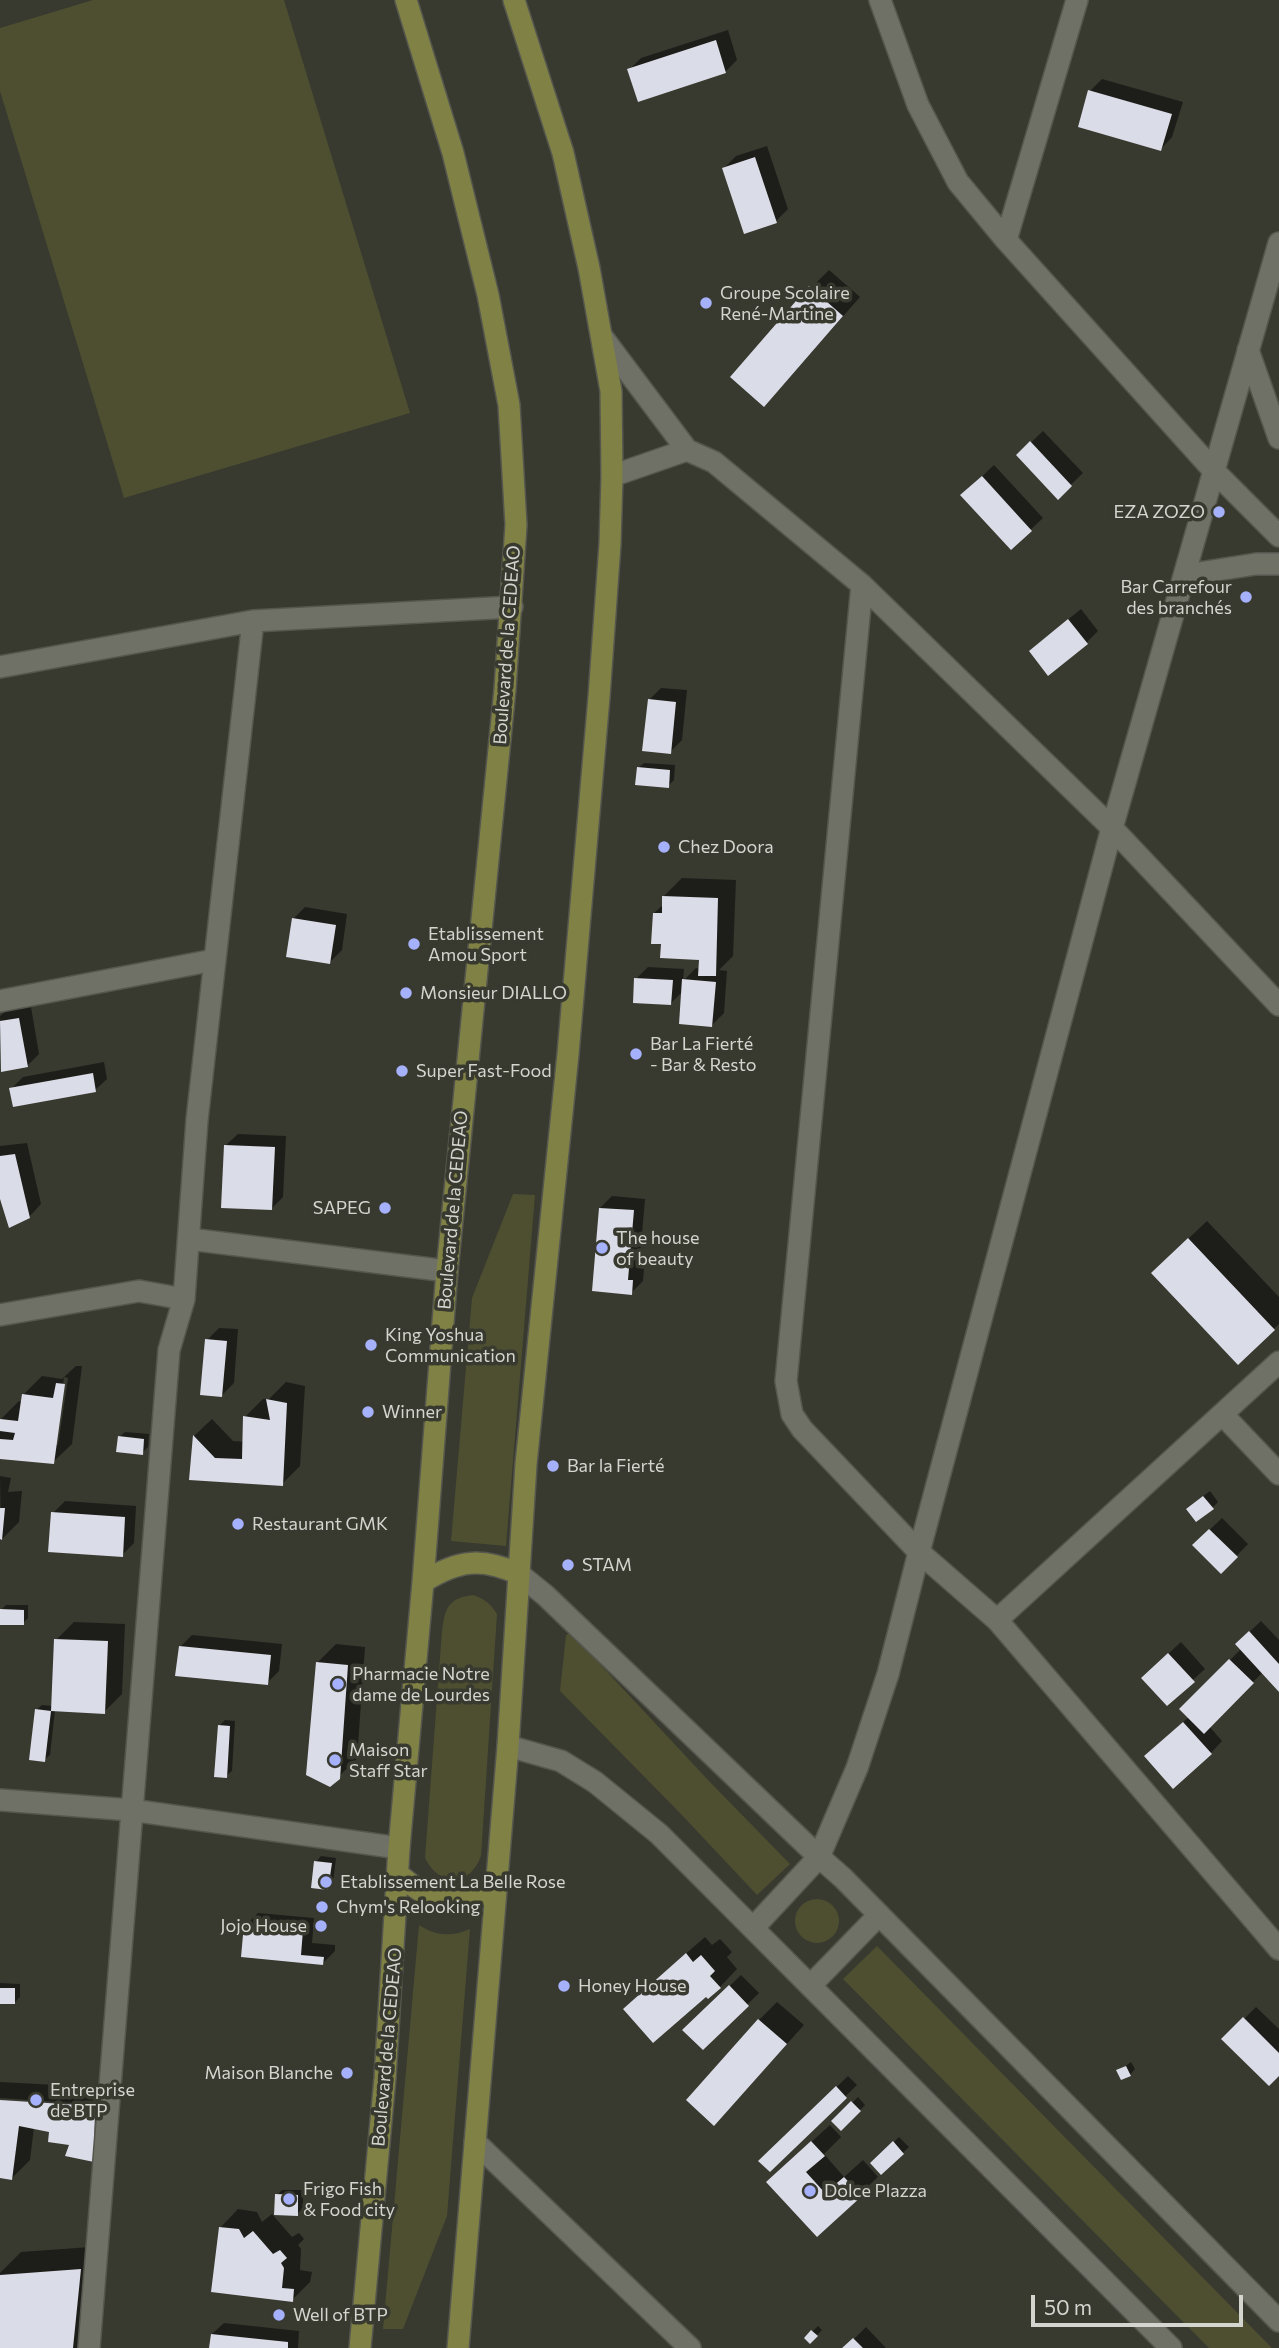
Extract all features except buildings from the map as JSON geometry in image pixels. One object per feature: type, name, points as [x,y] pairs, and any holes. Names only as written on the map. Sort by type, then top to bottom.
[{"type":"main road","name":"Boulevard de la CEDEAO","points":[[360,2348],[385,2078],[400,1847],[447,1271],[512,607],[516,525],[509,405],[470,213],[407,0]]},
{"type":"main road","points":[[458,2348],[508,1746],[526,1464],[568,1054],[599,697],[612,476],[611,391],[603,338],[563,153],[514,0]]},
{"type":"main road","points":[[423,1581],[445,1568],[469,1563],[499,1565],[519,1574]]},
{"type":"main road","points":[[399,1875],[423,1895],[446,1902],[470,1900],[495,1885]]},
{"type":"street","points":[[880,0],[923,116],[958,182],[1006,240],[1213,471],[1279,536]]},
{"type":"street","points":[[1006,240],[1077,0]]},
{"type":"street","points":[[754,1927],[819,1857],[857,1768],[888,1674],[1112,828],[1279,243]]},
{"type":"street","points":[[603,338],[687,450],[714,462],[862,584],[1112,828],[1279,1005]]},
{"type":"street","points":[[1248,350],[1279,438]]},
{"type":"street","points":[[612,476],[687,450]]},
{"type":"street","points":[[1186,575],[1256,564],[1279,564]]},
{"type":"street","points":[[862,584],[786,1381],[792,1413],[802,1429],[919,1552],[997,1620],[1279,1949]]},
{"type":"street","points":[[0,667],[253,621],[512,607]]},
{"type":"street","points":[[89,2348],[169,1350],[184,1299],[197,1120],[253,621]]},
{"type":"street","points":[[0,1001],[215,960]]},
{"type":"street","points":[[189,1239],[447,1271]]},
{"type":"street","points":[[0,1315],[139,1292],[184,1299]]},
{"type":"street","points":[[997,1620],[1279,1362]]},
{"type":"street","points":[[1223,1415],[1279,1474]]},
{"type":"street","points":[[519,1574],[545,1595],[843,1878],[1277,2316]]},
{"type":"street","points":[[508,1746],[561,1762],[595,1782],[659,1834],[1171,2348]]},
{"type":"street","points":[[0,1801],[131,1810],[400,1847]]},
{"type":"street","points":[[811,1985],[879,1915]]},
{"type":"street","points":[[475,2142],[690,2348]]},
{"type":"green space","points":[[93,0],[284,0],[410,413],[124,498],[0,91],[0,28]]},
{"type":"green space","points":[[513,1194],[535,1195],[506,1546],[451,1541],[472,1298]]},
{"type":"green space","points":[[473,1595],[487,1602],[497,1614],[481,1856],[470,1873],[454,1880],[438,1874],[425,1858],[443,1623],[453,1602]]},
{"type":"green space","points":[[571,1633],[790,1864],[757,1895],[560,1691],[566,1635]]},
{"type":"green space","points":[[817,1899],[833,1905],[839,1921],[833,1937],[817,1943],[801,1937],[795,1921],[801,1905]]},
{"type":"green space","points":[[419,1925],[444,1934],[470,1929],[447,2216],[403,2329],[383,2329]]},
{"type":"green space","points":[[877,1946],[1272,2348],[1209,2348],[843,1979]]},
{"type":"place","name":"Groupe Scolaire René-Martine","points":[[706,303]]},
{"type":"place","name":"EZA ZOZO","points":[[1219,512]]},
{"type":"place","name":"Bar Carrefour des branchés","points":[[1246,597]]},
{"type":"place","name":"Chez Doora","points":[[664,847]]},
{"type":"place","name":"Etablissement Amou Sport","points":[[414,944]]},
{"type":"place","name":"Monsieur DIALLO","points":[[406,993]]},
{"type":"place","name":"Bar La Fierté - Bar & Resto","points":[[636,1054]]},
{"type":"place","name":"Super Fast-Food","points":[[402,1071]]},
{"type":"place","name":"SAPEG","points":[[385,1208]]},
{"type":"place","name":"The house of beauty","points":[[602,1248]]},
{"type":"place","name":"King Yoshua Communication","points":[[371,1345]]},
{"type":"place","name":"Winner","points":[[368,1412]]},
{"type":"place","name":"Bar la Fierté","points":[[553,1466]]},
{"type":"place","name":"Restaurant GMK","points":[[238,1524]]},
{"type":"place","name":"STAM","points":[[568,1565]]},
{"type":"place","name":"Pharmacie Notre dame de Lourdes","points":[[338,1684]]},
{"type":"place","name":"Maison Staff Star","points":[[335,1760]]},
{"type":"place","name":"Etablissement La Belle Rose","points":[[326,1882]]},
{"type":"place","name":"Chym's Relooking","points":[[322,1907]]},
{"type":"place","name":"Jojo House","points":[[321,1926]]},
{"type":"place","name":"Honey House","points":[[564,1986]]},
{"type":"place","name":"Maison Blanche","points":[[347,2073]]},
{"type":"place","name":"Entreprise de BTP","points":[[36,2100]]},
{"type":"place","name":"Dolce Plazza","points":[[810,2191]]},
{"type":"place","name":"Frigo Fish & Food city","points":[[289,2199]]},
{"type":"place","name":"Well of BTP","points":[[279,2315]]}]
